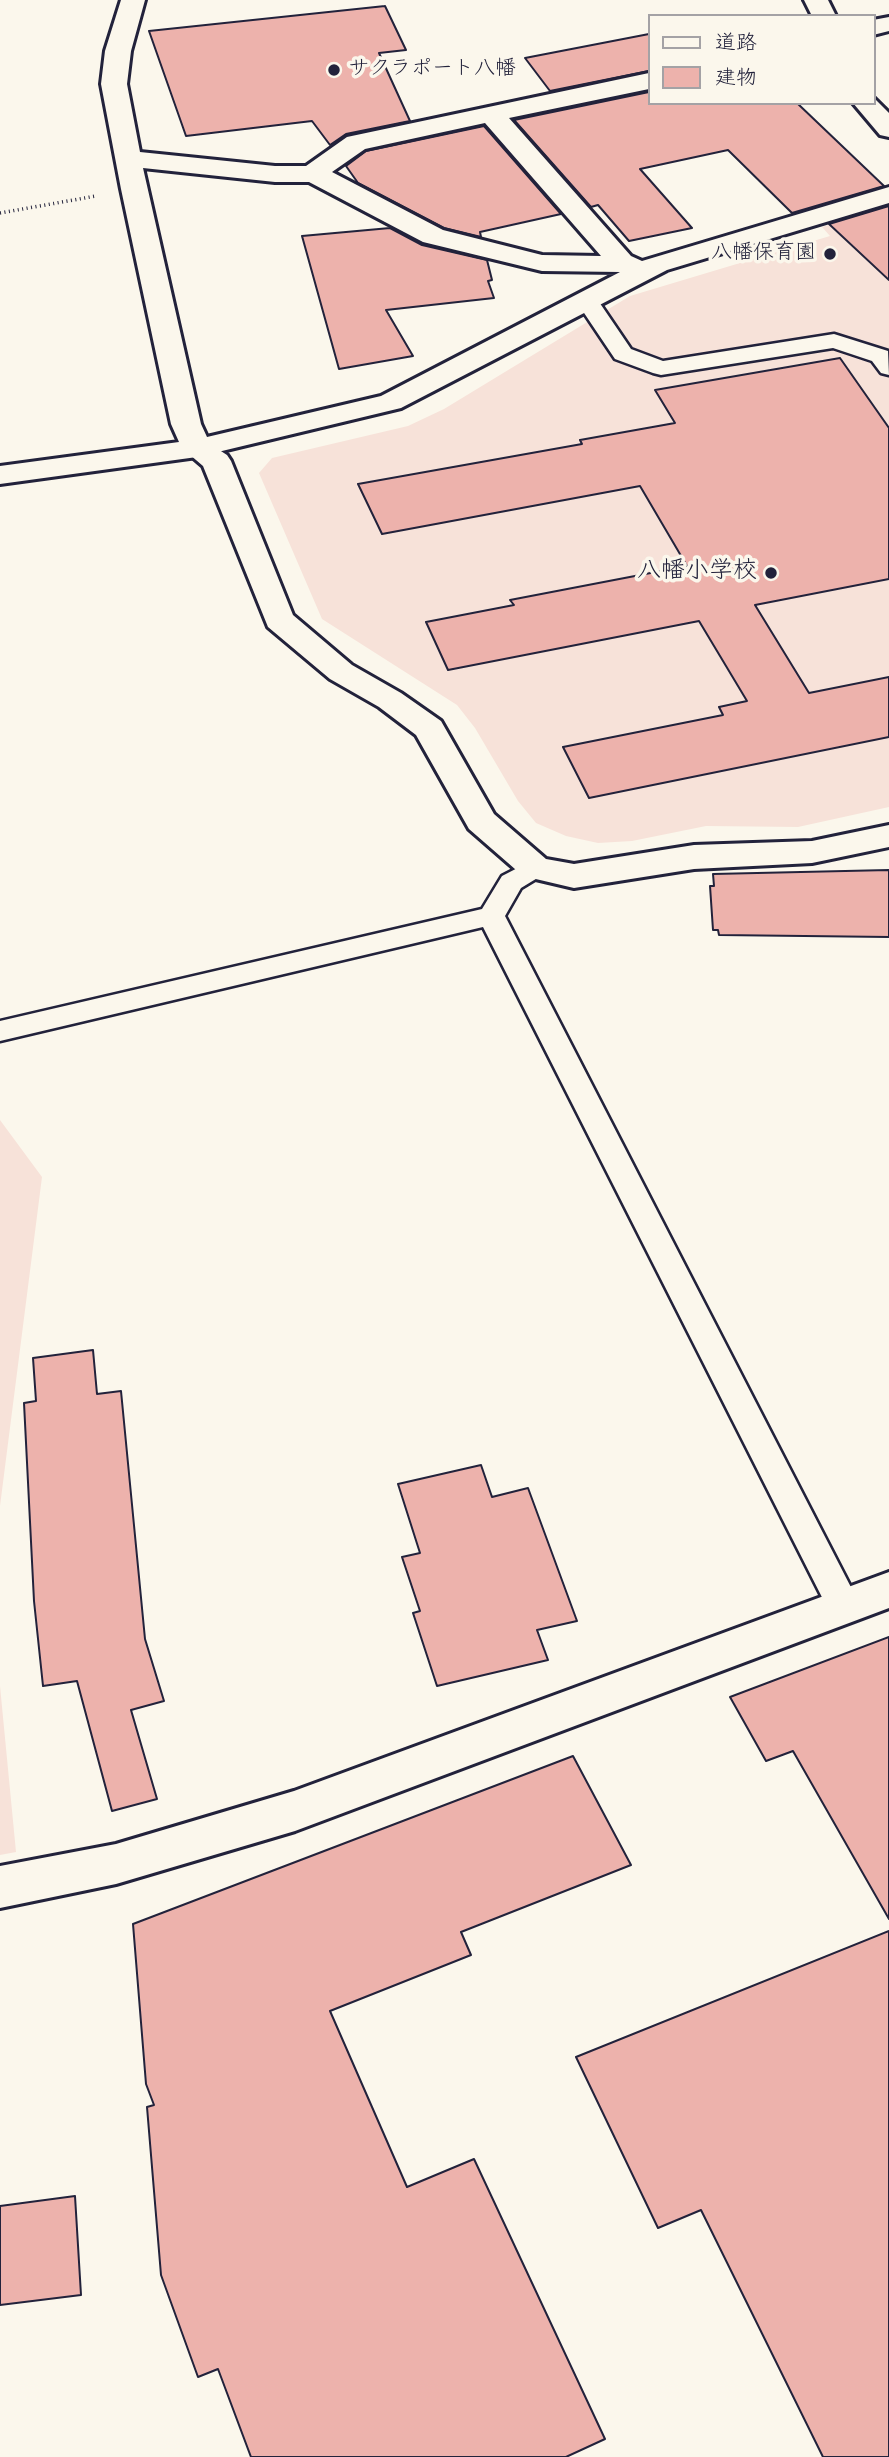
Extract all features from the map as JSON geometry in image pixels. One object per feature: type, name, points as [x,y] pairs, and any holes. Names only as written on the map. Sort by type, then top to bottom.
[{"type":"street","points":[[132,0],[118,51],[114,84],[134,189],[186,424],[197,448],[216,461],[279,620],[341,672],[390,699],[429,727],[481,821],[535,868],[574,876],[694,857],[812,852],[889,836]]},
{"type":"street","points":[[312,174],[356,144],[648,81]]},
{"type":"street","points":[[868,105],[889,129]]},
{"type":"street","points":[[493,116],[632,267]]},
{"type":"street","points":[[128,159],[275,174],[312,174],[335,183],[433,236],[541,263],[632,267],[657,264],[889,195]]},
{"type":"street","points":[[0,475],[197,448],[391,402],[587,301],[632,267]]},
{"type":"street","points":[[0,1887],[116,1864],[295,1811],[889,1590]]},
{"type":"lane","points":[[587,301],[623,354],[661,368],[834,341],[880,356],[889,368]]},
{"type":"lane","points":[[0,1031],[491,916],[511,882],[535,868]]},
{"type":"lane","points":[[491,916],[844,1606]]},
{"type":"path","points":[[0,213],[134,189]]},
{"type":"shaded area","points":[[889,207],[889,807],[798,827],[706,826],[632,841],[598,843],[566,836],[536,823],[518,801],[475,728],[457,705],[322,619],[259,473],[272,458],[408,426],[444,409],[630,296],[830,236],[822,227]]},
{"type":"shaded area","points":[[0,1120],[42,1177],[0,1506]]},
{"type":"shaded area","points":[[0,1686],[16,1852],[0,1855]]},
{"type":"building","name":"サクラポート八幡","points":[[385,6],[406,50],[379,53],[410,121],[346,134],[330,145],[312,121],[186,136],[149,31]]},
{"type":"building","points":[[648,34],[648,71],[550,91],[525,58]]},
{"type":"building","points":[[648,92],[648,105],[799,105],[884,186],[792,213],[728,150],[640,169],[692,228],[629,241],[598,205],[591,207],[514,120]]},
{"type":"building","points":[[484,126],[561,214],[480,232],[481,237],[444,228],[358,183],[346,166],[366,151]]},
{"type":"building","points":[[889,206],[889,280],[829,224]]},
{"type":"building","points":[[390,228],[422,245],[487,260],[492,280],[488,281],[494,298],[386,310],[413,356],[339,369],[302,236]]},
{"type":"building","name":"八幡小学校","points":[[840,358],[889,428],[889,579],[755,605],[809,693],[889,677],[889,737],[589,798],[563,747],[723,715],[719,707],[747,701],[699,621],[448,670],[426,622],[514,605],[510,600],[687,566],[640,486],[382,534],[358,484],[582,444],[580,440],[675,423],[655,390]]},
{"type":"building","points":[[889,870],[889,937],[719,935],[718,930],[713,930],[710,886],[714,886],[713,874]]},
{"type":"building","points":[[93,1350],[97,1394],[121,1391],[145,1639],[164,1701],[131,1710],[157,1799],[112,1811],[77,1681],[43,1686],[34,1601],[24,1403],[36,1401],[33,1358]]},
{"type":"building","points":[[481,1465],[492,1497],[528,1488],[577,1621],[537,1630],[548,1660],[437,1686],[413,1613],[420,1611],[402,1557],[420,1553],[398,1484]]},
{"type":"building","points":[[889,1637],[889,1919],[793,1751],[766,1761],[730,1697]]},
{"type":"building","points":[[573,1756],[631,1865],[461,1932],[471,1955],[330,2011],[407,2187],[474,2159],[605,2439],[566,2457],[251,2457],[218,2369],[198,2377],[161,2275],[147,2107],[154,2105],[146,2084],[133,1924]]},
{"type":"building","points":[[889,1931],[889,2457],[823,2457],[701,2210],[658,2228],[576,2057]]},
{"type":"building","points":[[75,2196],[81,2295],[0,2305],[0,2206]]},
{"type":"place","name":"サクラポート八幡","points":[[334,70]]},
{"type":"place","name":"八幡保育園","points":[[830,254]]},
{"type":"place","name":"八幡小学校","points":[[771,573]]}]
